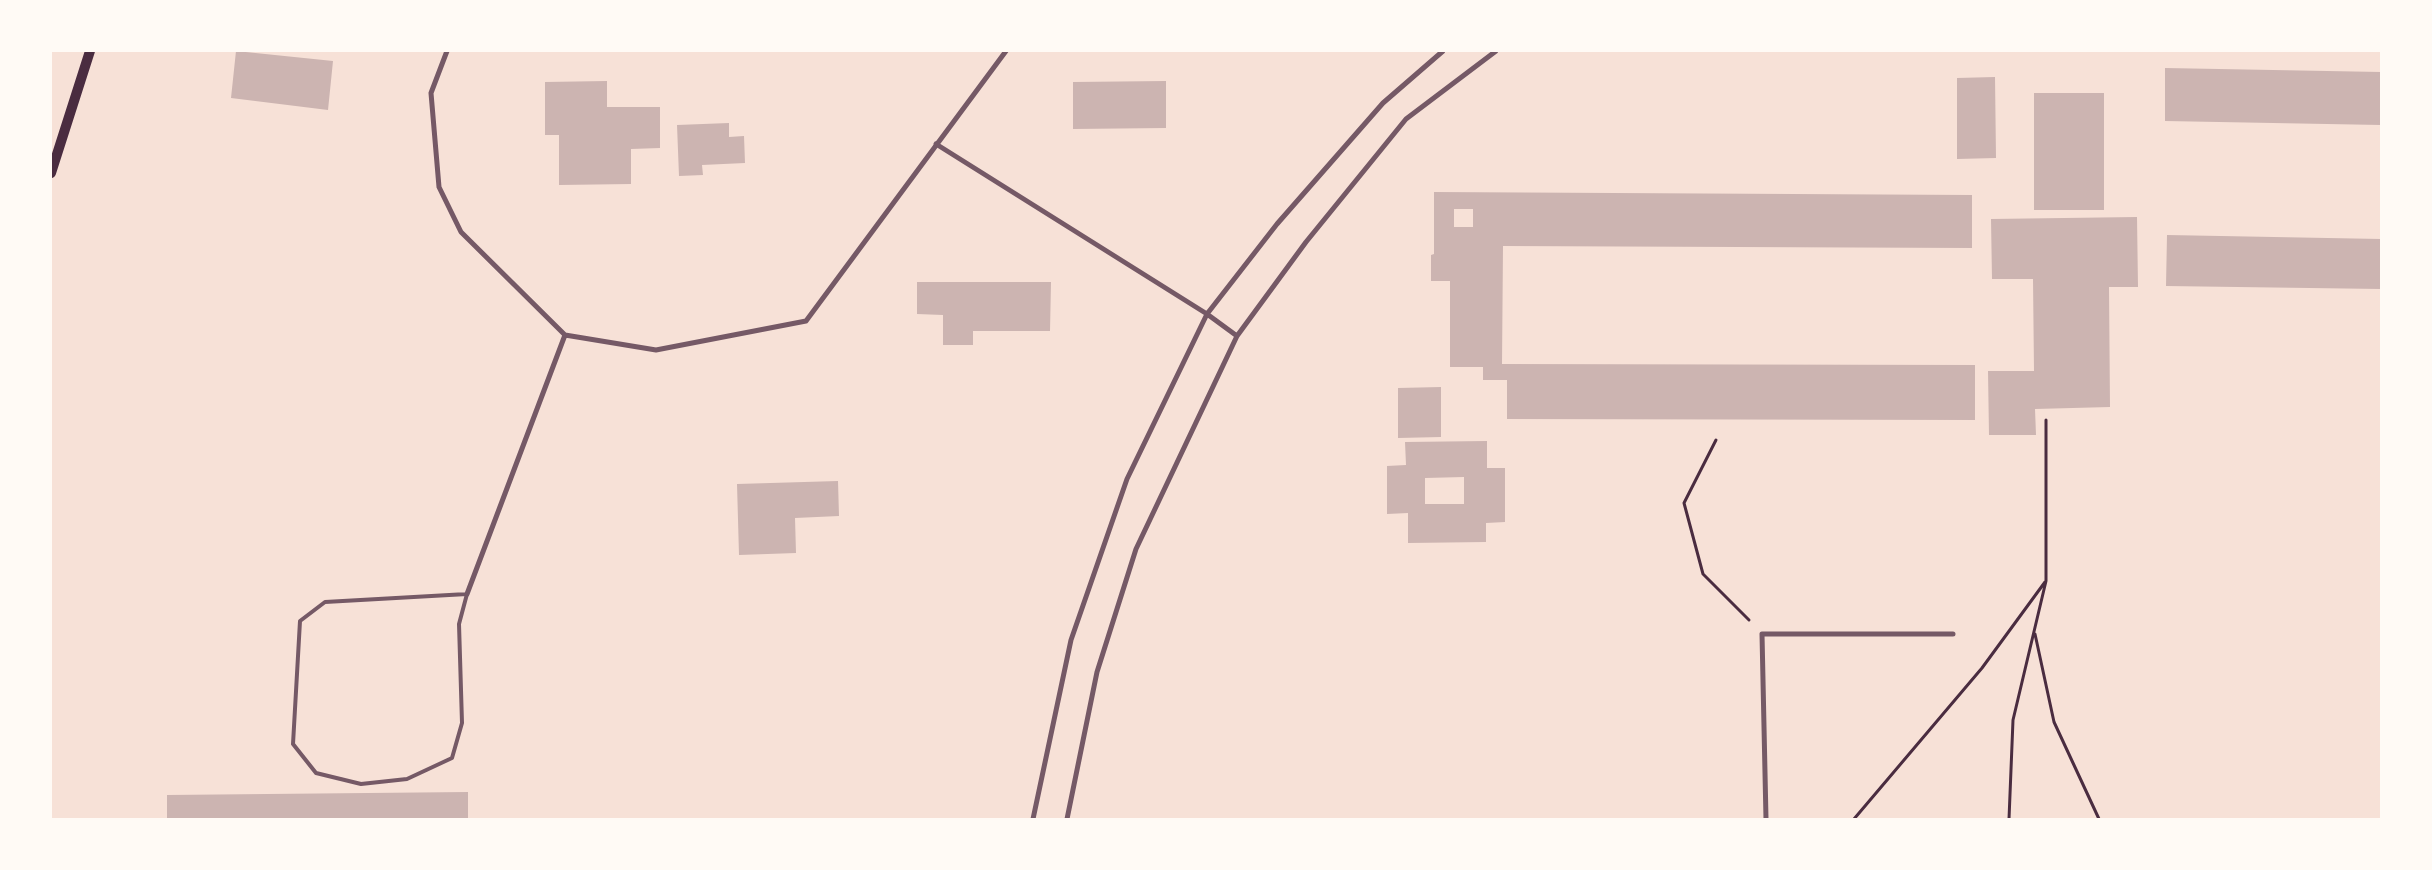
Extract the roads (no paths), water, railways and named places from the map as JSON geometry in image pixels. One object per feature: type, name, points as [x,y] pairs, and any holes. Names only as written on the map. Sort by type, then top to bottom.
[{"type":"main road","points":[[51,174],[90,51]]},
{"type":"street","points":[[447,51],[431,93],[439,187],[461,232],[565,335],[656,350],[806,321],[1006,51]]},
{"type":"street","points":[[1034,819],[1071,640],[1127,479],[1207,314],[1277,224],[1383,103],[1443,51]]},
{"type":"street","points":[[1067,819],[1097,672],[1136,548],[1237,336],[1306,242],[1406,120],[1496,51]]},
{"type":"street","points":[[936,144],[1207,314],[1237,336]]},
{"type":"street","points":[[467,594],[565,335]]},
{"type":"street","points":[[1766,819],[1762,634],[1953,634]]},
{"type":"lane","points":[[467,594],[459,624],[462,723],[452,758],[407,779],[361,784],[316,773],[293,744],[300,621],[325,602],[467,594]]}]
